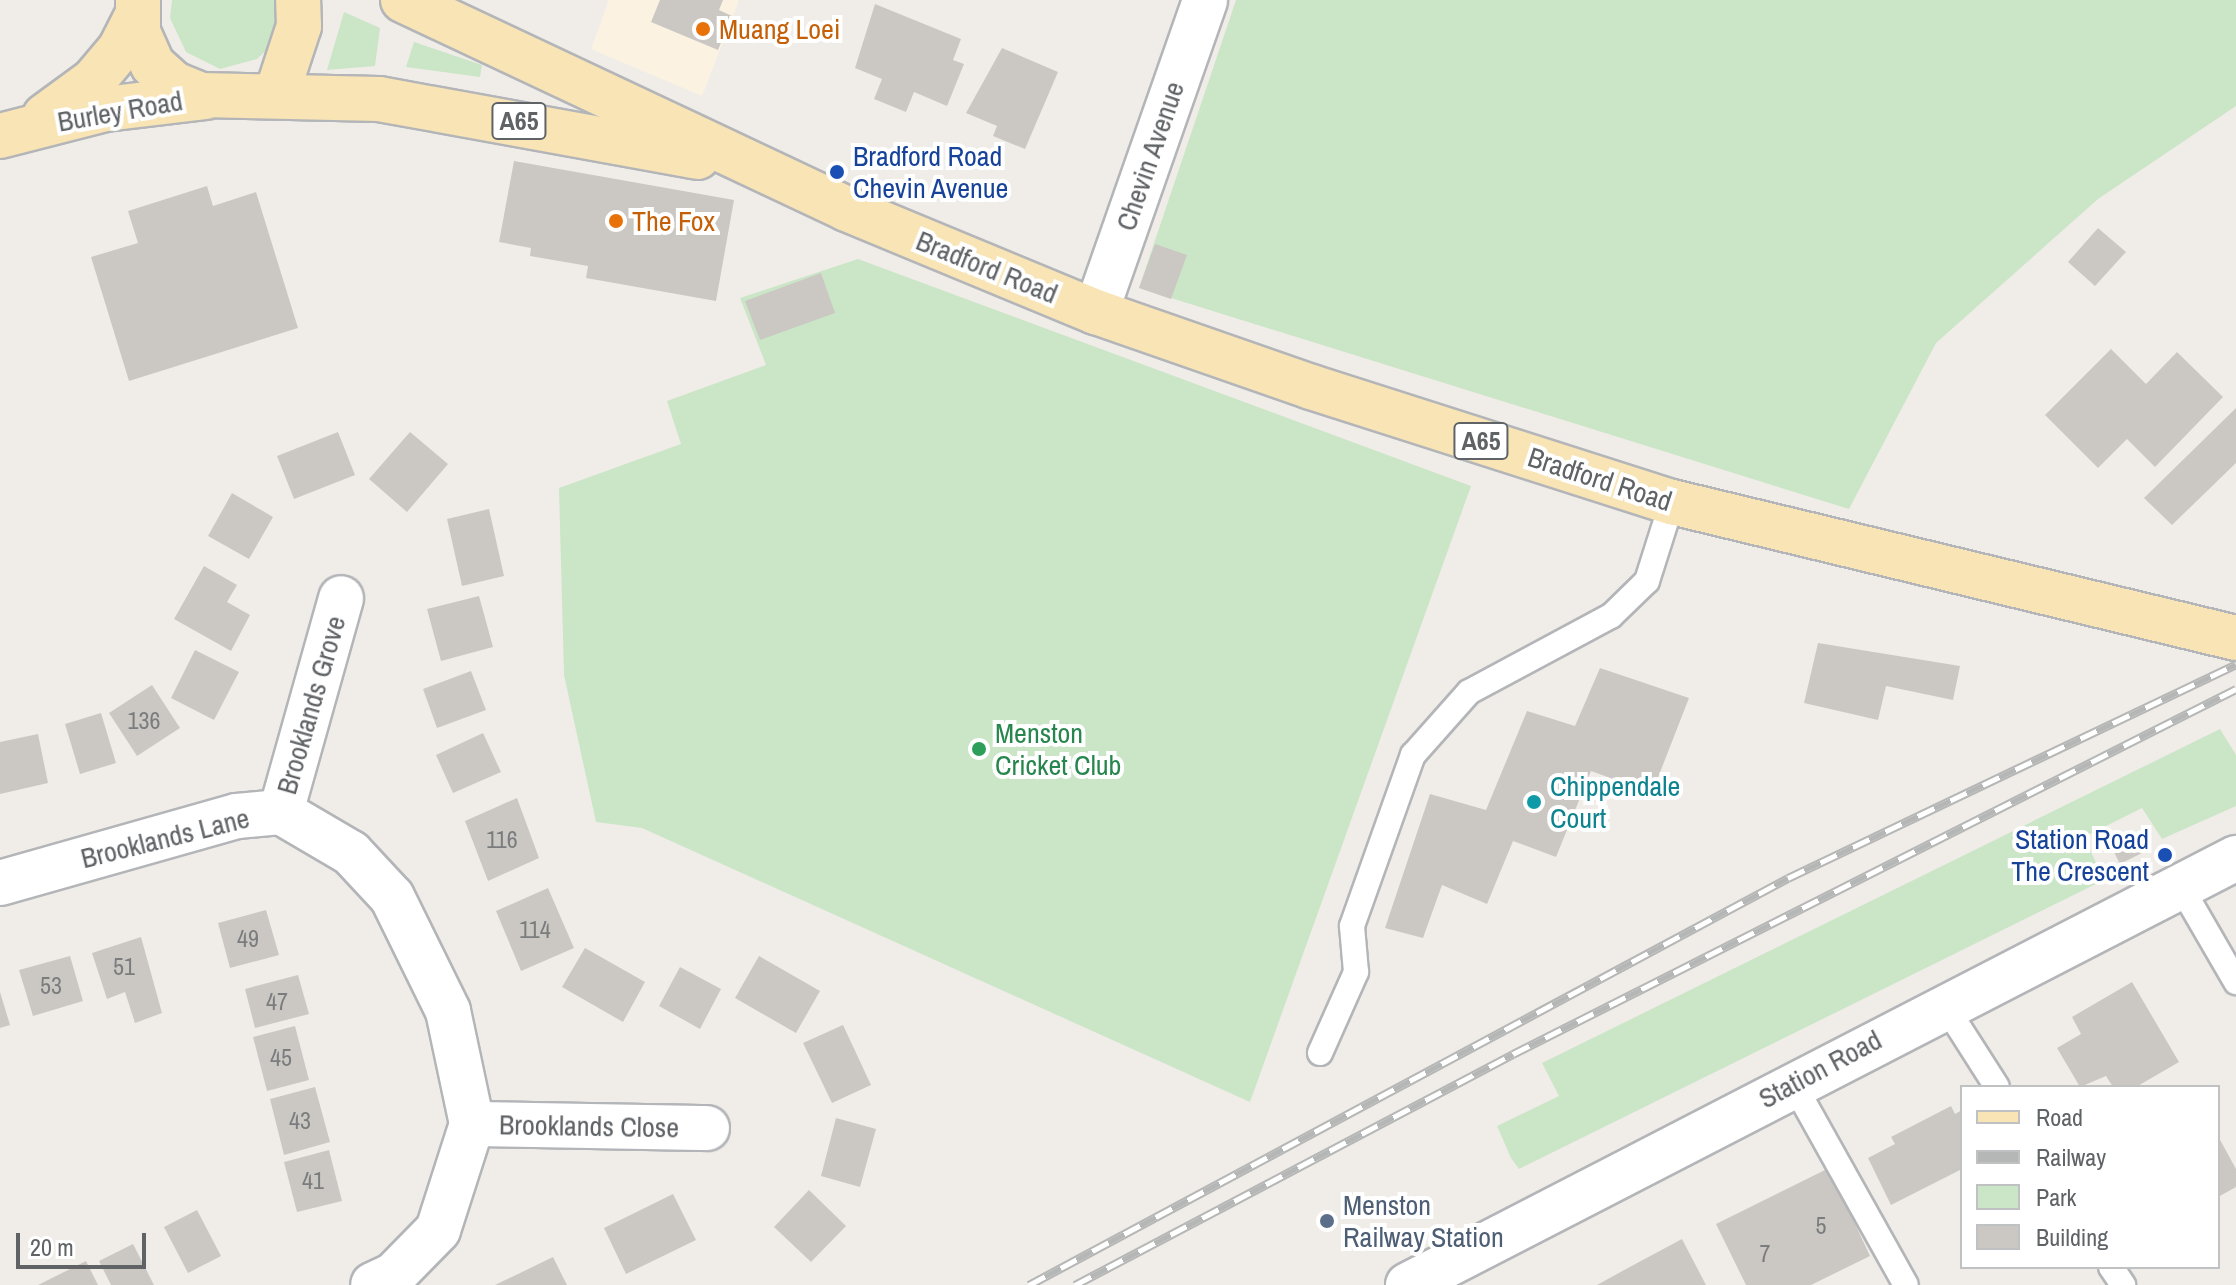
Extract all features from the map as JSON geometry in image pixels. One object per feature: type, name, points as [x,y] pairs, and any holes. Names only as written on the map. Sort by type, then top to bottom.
[{"type":"main road","points":[[276,96],[299,26],[298,0]]},
{"type":"main road","name":"Bradford Road","points":[[403,0],[759,170],[1096,312],[1672,502],[2232,637]]},
{"type":"main road","name":"A65","points":[[137,9],[142,47],[163,75],[187,91],[215,97],[276,96]]},
{"type":"main road","name":"Burley Road","points":[[13,132],[94,80],[120,49],[137,9]]},
{"type":"main road","name":"Bradford Road","points":[[276,96],[379,99],[494,116],[759,170]]},
{"type":"main road","name":"Burley Road","points":[[13,132],[145,101],[215,97]]},
{"type":"street","name":"Chevin Avenue","points":[[1096,312],[1205,0]]},
{"type":"street","name":"Brooklands Grove","points":[[281,812],[341,598]]},
{"type":"street","name":"Brooklands Lane","points":[[0,883],[237,816],[281,812],[351,853],[392,897],[448,1011],[472,1124],[438,1230],[394,1275],[373,1285]]},
{"type":"street","name":"Station Road","points":[[1433,1279],[1793,1083],[2236,858]]},
{"type":"street","name":"Brooklands Close","points":[[472,1124],[707,1128]]},
{"type":"lane","points":[[1320,1053],[1356,972],[1352,926],[1413,755],[1469,692],[1611,616],[1638,590],[1647,581],[1672,502]]},
{"type":"lane","points":[[2181,887],[2236,982]]},
{"type":"lane","points":[[1944,1004],[1996,1085]]},
{"type":"lane","points":[[1793,1083],[1906,1285]]},
{"type":"shaded area","points":[[609,0],[739,0],[702,96],[591,49]]},
{"type":"green space","points":[[172,0],[279,0],[281,14],[271,46],[257,59],[220,69],[186,52],[170,18]]},
{"type":"green space","points":[[1236,0],[2236,0],[2236,106],[2098,199],[1936,343],[1849,509],[1139,288]]},
{"type":"green space","points":[[344,12],[380,28],[375,66],[327,70]]},
{"type":"green space","points":[[414,42],[482,65],[480,77],[406,67]]},
{"type":"green space","name":"Menston Cricket Club","points":[[858,259],[1471,486],[1250,1102],[642,828],[596,822],[564,675],[559,488],[681,444],[667,401],[766,365],[740,298]]},
{"type":"green space","points":[[2220,729],[2236,755],[2236,806],[2162,839],[2142,808],[2084,837],[2104,880],[1519,1169],[1511,1158],[1497,1126],[1559,1096],[1542,1063]]},
{"type":"building","points":[[660,0],[723,0],[719,10],[732,16],[718,50],[651,22]]},
{"type":"building","points":[[875,4],[961,39],[953,60],[964,64],[947,106],[914,92],[906,112],[874,99],[882,79],[855,68]]},
{"type":"building","points":[[1002,48],[1058,72],[1025,149],[993,136],[997,126],[966,113]]},
{"type":"building","name":"The Fox","points":[[514,161],[734,200],[716,301],[586,278],[588,266],[530,256],[531,248],[499,242]]},
{"type":"building","points":[[207,186],[213,206],[256,192],[298,328],[129,381],[91,257],[138,243],[128,211]]},
{"type":"building","points":[[2098,228],[2126,252],[2095,286],[2068,262]]},
{"type":"building","points":[[1155,244],[1187,255],[1171,299],[1139,288]]},
{"type":"building","points":[[821,273],[835,313],[760,340],[745,301]]},
{"type":"building","points":[[2111,349],[2146,384],[2177,352],[2223,397],[2155,467],[2127,439],[2098,468],[2045,415]]},
{"type":"building","points":[[2236,408],[2236,463],[2172,525],[2144,498]]},
{"type":"building","points":[[338,432],[355,475],[294,499],[277,456]]},
{"type":"building","points":[[410,432],[448,464],[407,512],[369,479]]},
{"type":"building","points":[[232,493],[273,517],[249,559],[208,536]]},
{"type":"building","points":[[489,509],[504,576],[462,586],[447,519]]},
{"type":"building","points":[[204,566],[237,585],[227,602],[250,615],[231,651],[174,619]]},
{"type":"building","points":[[479,596],[493,647],[441,661],[427,609]]},
{"type":"building","points":[[1818,643],[1960,666],[1953,700],[1886,686],[1878,720],[1804,703]]},
{"type":"building","points":[[195,650],[239,672],[214,720],[171,698]]},
{"type":"building","name":"Chippendale Court","points":[[1600,668],[1689,698],[1652,793],[1591,771],[1556,857],[1513,841],[1487,904],[1442,885],[1423,938],[1385,928],[1430,794],[1486,810],[1527,711],[1575,726]]},
{"type":"building","points":[[471,671],[486,710],[437,728],[423,689]]},
{"type":"building","points":[[152,685],[180,728],[137,756],[109,713]]},
{"type":"building","points":[[101,713],[116,763],[80,774],[65,724]]},
{"type":"building","points":[[483,733],[501,772],[453,793],[436,755]]},
{"type":"building","points":[[38,734],[48,783],[0,794],[0,742]]},
{"type":"building","points":[[517,798],[539,858],[488,881],[465,821]]},
{"type":"building","points":[[2133,832],[2144,852],[2120,864],[2110,844]]},
{"type":"building","points":[[548,888],[574,948],[521,971],[496,911]]},
{"type":"building","points":[[266,910],[279,955],[230,968],[218,923]]},
{"type":"building","points":[[141,937],[162,1013],[135,1023],[125,992],[107,999],[92,953]]},
{"type":"building","points":[[585,948],[645,982],[623,1022],[562,987]]},
{"type":"building","points":[[70,956],[83,1001],[33,1016],[19,970]]},
{"type":"building","points":[[759,956],[820,991],[796,1033],[735,998]]},
{"type":"building","points":[[680,967],[721,989],[700,1029],[659,1006]]},
{"type":"building","points":[[298,975],[309,1014],[255,1028],[245,989]]},
{"type":"building","points":[[2132,982],[2179,1062],[2139,1085],[2112,1085],[2106,1076],[2079,1085],[2057,1048],[2081,1034],[2072,1017]]},
{"type":"building","points":[[0,992],[10,1025],[0,1028]]},
{"type":"building","points":[[843,1025],[871,1085],[832,1103],[803,1043]]},
{"type":"building","points":[[295,1026],[309,1080],[267,1091],[253,1037]]},
{"type":"building","points":[[315,1087],[330,1142],[284,1155],[270,1099]]},
{"type":"building","points":[[1951,1106],[1955,1114],[1960,1111],[1960,1170],[1891,1205],[1868,1158],[1895,1144],[1891,1137]]},
{"type":"building","points":[[836,1118],[876,1129],[860,1187],[821,1176]]},
{"type":"building","points":[[2220,1140],[2236,1169],[2236,1187],[2220,1196]]},
{"type":"building","points":[[329,1150],[342,1201],[297,1212],[284,1162]]},
{"type":"building","points":[[1829,1168],[1870,1256],[1811,1285],[1746,1285],[1716,1224]]},
{"type":"building","points":[[809,1190],[846,1226],[811,1262],[774,1227]]},
{"type":"building","points":[[673,1194],[696,1240],[626,1274],[604,1228]]},
{"type":"building","points":[[197,1210],[221,1256],[188,1273],[164,1227]]},
{"type":"building","points":[[1682,1239],[1706,1285],[1597,1285],[1626,1269]]},
{"type":"building","points":[[133,1244],[154,1285],[111,1285],[99,1261]]},
{"type":"building","points":[[553,1257],[567,1285],[495,1285],[518,1274]]},
{"type":"building","points":[[86,1261],[98,1285],[38,1285]]},
{"type":"railway","points":[[1029,1285],[1788,878],[2236,664]]},
{"type":"railway","points":[[1075,1285],[1513,1054],[2236,689]]},
{"type":"place","name":"Muang Loei","points":[[703,29]]},
{"type":"place","name":"Bradford Road Chevin Avenue","points":[[837,172]]},
{"type":"place","name":"The Fox","points":[[616,221]]},
{"type":"place","name":"Menston Cricket Club","points":[[979,749]]},
{"type":"place","name":"Chippendale Court","points":[[1534,802]]},
{"type":"place","name":"Station Road The Crescent","points":[[2165,855]]},
{"type":"place","name":"Menston Railway Station","points":[[1327,1221]]}]
